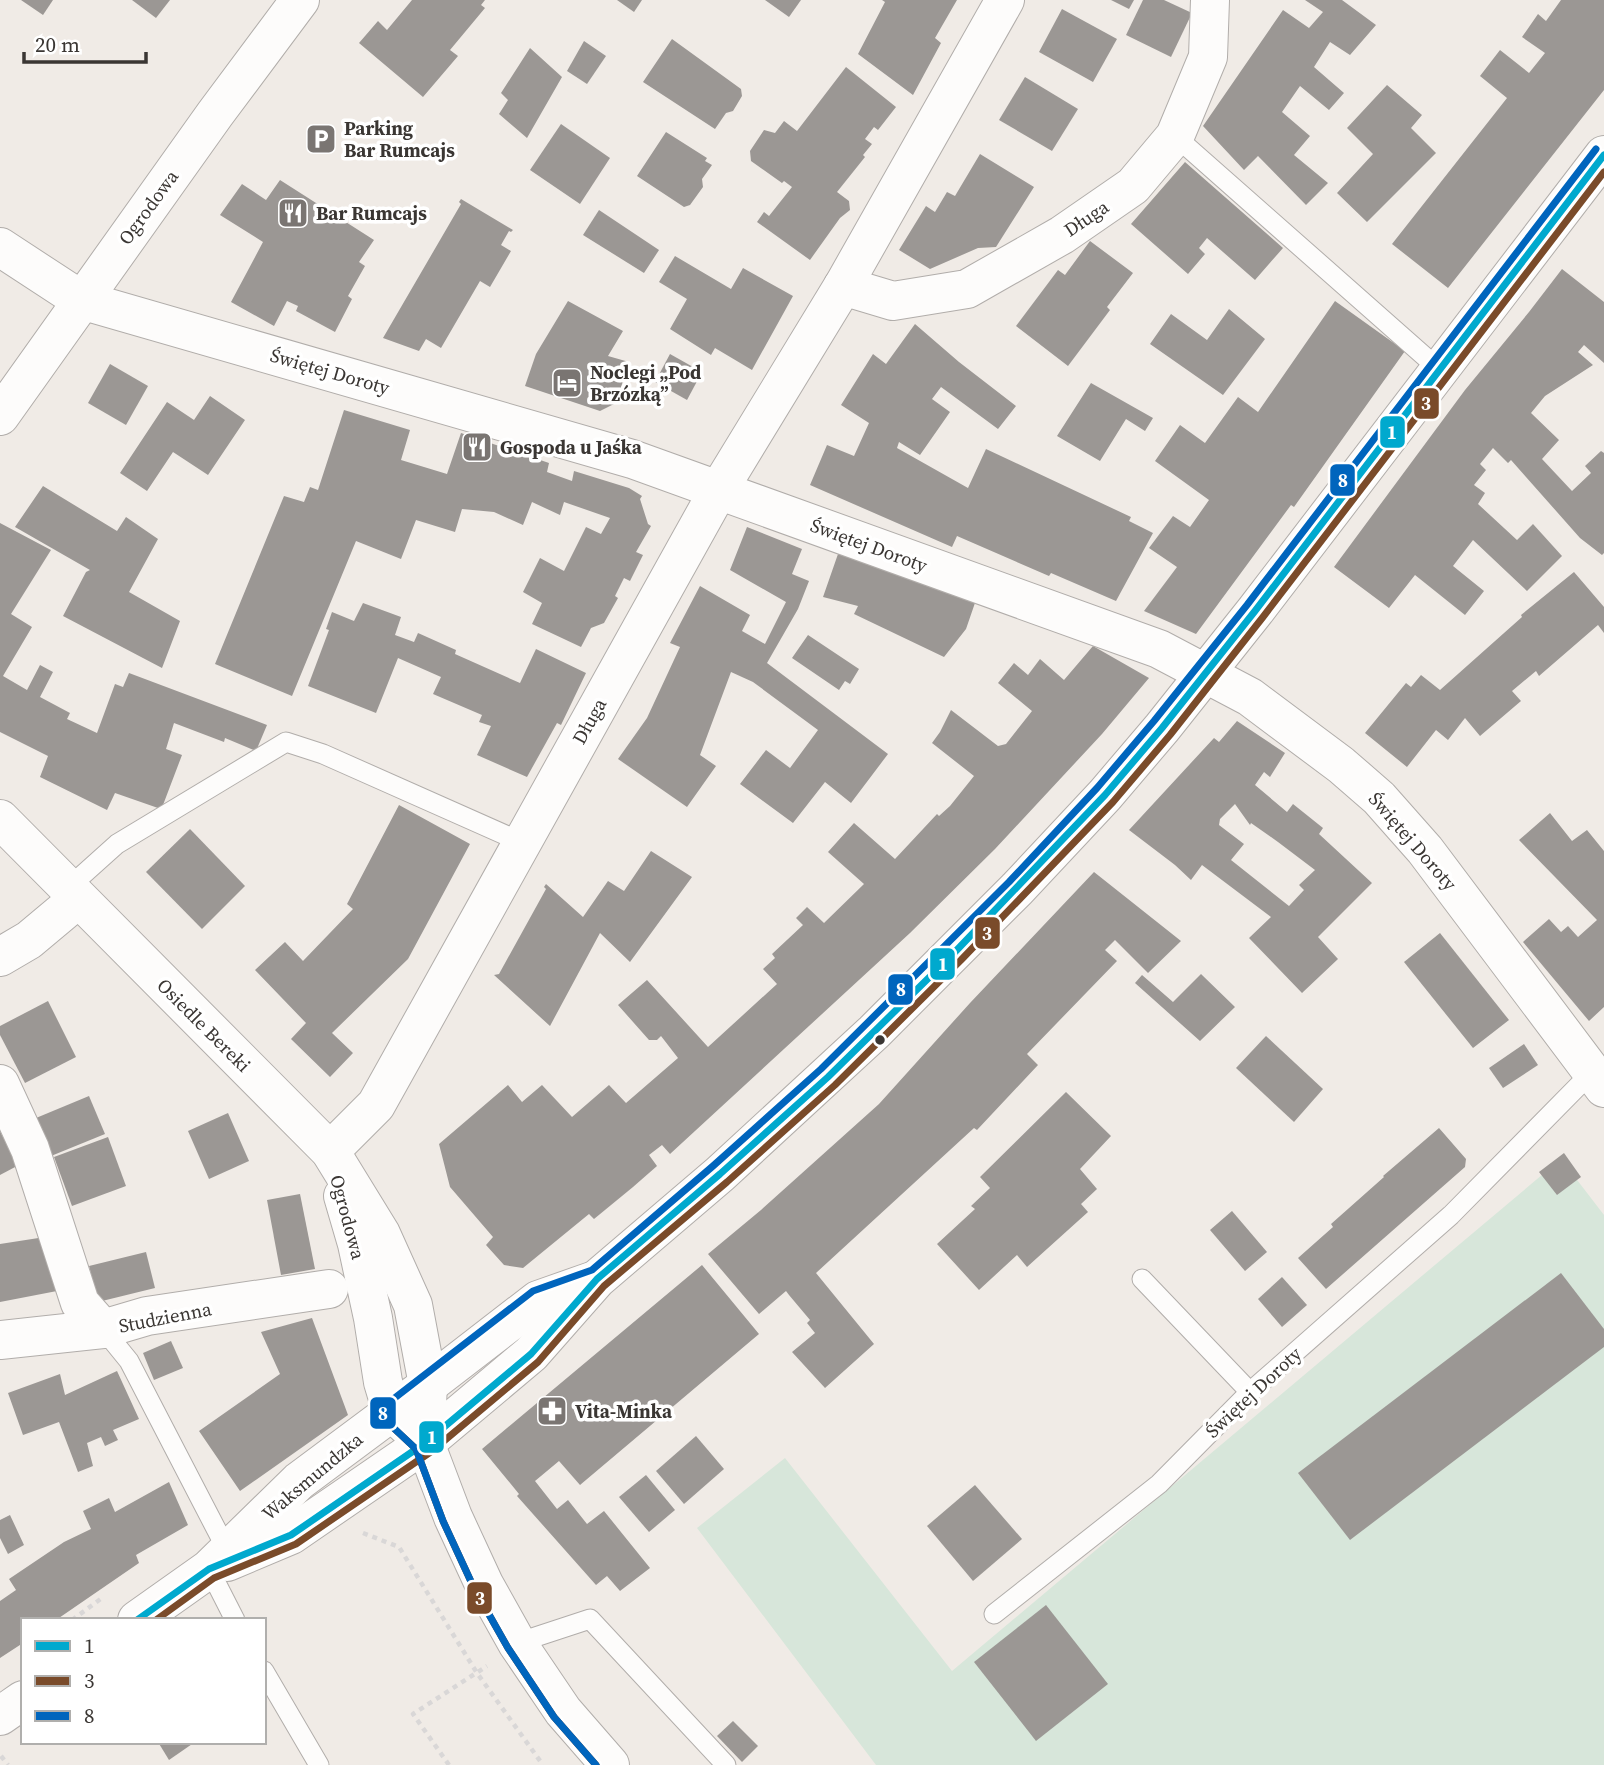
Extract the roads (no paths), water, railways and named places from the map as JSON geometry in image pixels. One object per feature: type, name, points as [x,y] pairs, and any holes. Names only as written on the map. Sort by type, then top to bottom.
[{"type":"street","name":"Ogrodowa","points":[[0,416],[81,300],[300,0]]},
{"type":"street","name":"Długa","points":[[330,1151],[376,1105],[718,491],[843,286],[1004,0]]},
{"type":"street","name":"Długa","points":[[843,286],[893,301],[967,289],[1062,235],[1133,186],[1175,136],[1208,57],[1210,0]]},
{"type":"street","name":"Waksmundzka","points":[[218,1560],[292,1535],[425,1443],[531,1354],[597,1279],[720,1174],[892,1015],[1017,889],[1105,795],[1206,674],[1604,155]]},
{"type":"street","name":"Świętej Doroty","points":[[0,247],[81,300],[632,459],[1160,649],[1250,697],[1341,765],[1379,798],[1425,850],[1600,1073]]},
{"type":"street","name":"Osiedle Bereki","points":[[0,819],[330,1151]]},
{"type":"street","points":[[0,957],[29,940],[73,893]]},
{"type":"street","points":[[0,1084],[30,1149],[80,1303],[103,1329]]},
{"type":"street","name":"Ogrodowa","points":[[330,1151],[381,1234],[413,1305],[428,1385],[425,1443]]},
{"type":"street","name":"Ogrodowa","points":[[330,1151],[356,1244],[373,1318],[383,1382],[392,1412]]},
{"type":"street","name":"Waksmundzka","points":[[140,1618],[218,1560],[299,1481],[538,1300],[597,1279]]},
{"type":"street","name":"Studzienna","points":[[0,1340],[103,1329],[147,1316],[329,1289]]},
{"type":"street","points":[[392,1412],[425,1443],[453,1517],[484,1584],[517,1643],[563,1711],[610,1765]]},
{"type":"street","points":[[0,1716],[21,1701]]},
{"type":"lane","points":[[1175,136],[1440,370]]},
{"type":"lane","points":[[73,893],[117,844],[285,742],[323,754],[521,842]]},
{"type":"lane","name":"Świętej Doroty","points":[[993,1614],[1159,1484],[1250,1392],[1451,1215],[1600,1073]]},
{"type":"lane","points":[[1142,1279],[1250,1392]]},
{"type":"lane","points":[[103,1329],[129,1361],[218,1560],[234,1618]]},
{"type":"lane","points":[[517,1643],[590,1619],[726,1765]]},
{"type":"lane","points":[[266,1674],[319,1765]]},
{"type":"place","name":"Parking Bar Rumcajs","points":[[321,139]]},
{"type":"place","name":"Bar Rumcajs","points":[[293,213]]},
{"type":"place","name":"Noclegi „Pod Brzózką”","points":[[567,383]]},
{"type":"place","name":"Gospoda u Jaśka","points":[[477,447]]},
{"type":"place","name":"Vita-Minka","points":[[552,1411]]}]
